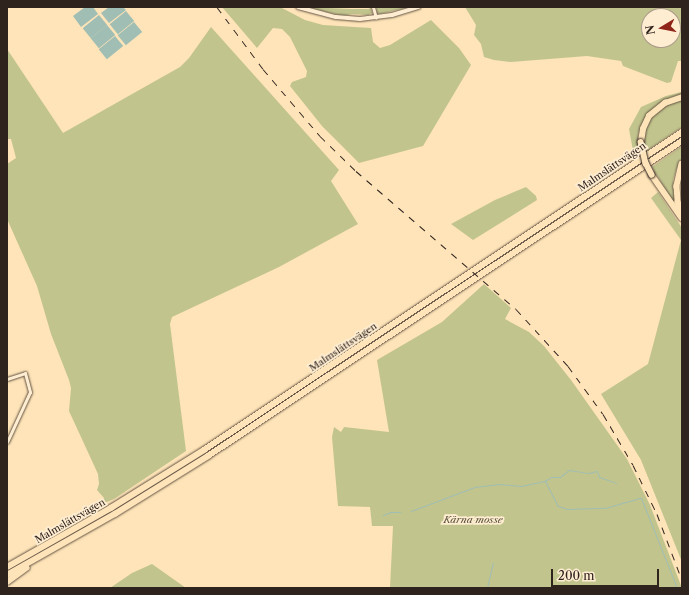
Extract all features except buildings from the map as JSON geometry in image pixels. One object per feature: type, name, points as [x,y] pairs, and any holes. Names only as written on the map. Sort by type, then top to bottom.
[{"type":"highway","points":[[682,97],[665,103],[650,116],[643,129],[641,142],[646,163],[652,175],[682,218]]},
{"type":"highway","name":"Malmslättsvägen","points":[[7,565],[112,508],[204,450],[682,132]]},
{"type":"highway","name":"Malmslättsvägen","points":[[7,575],[122,510],[208,456],[682,141]]},
{"type":"highway","points":[[682,164],[677,186],[678,202],[682,212]]},
{"type":"highway","points":[[7,582],[48,552]]},
{"type":"street","points":[[298,7],[336,17],[376,18],[419,7]]},
{"type":"street","points":[[373,7],[376,18]]},
{"type":"street","points":[[7,379],[25,373],[30,392],[7,442]]},
{"type":"green space","points":[[222,7],[280,7],[305,20],[323,25],[371,28],[373,42],[380,48],[390,45],[431,20],[459,48],[471,65],[423,146],[359,163],[322,126],[290,86],[292,82],[306,77],[307,71],[290,37],[282,29],[273,28],[257,48]]},
{"type":"green space","points":[[306,7],[369,9],[371,7],[372,13],[368,15],[352,14],[343,16]]},
{"type":"green space","points":[[376,7],[410,7],[380,14],[377,13]]},
{"type":"green space","points":[[465,7],[682,7],[682,61],[678,61],[671,82],[667,83],[623,66],[621,61],[587,56],[511,62],[494,60],[484,57],[481,44],[474,35],[476,25]]},
{"type":"green space","points":[[211,27],[339,170],[331,181],[358,224],[279,267],[172,317],[170,324],[186,451],[114,499],[102,504],[104,498],[97,490],[99,484],[98,474],[69,411],[71,388],[69,380],[51,334],[37,286],[7,219],[7,164],[16,158],[11,139],[7,139],[7,49],[63,133],[180,67],[189,58]]},
{"type":"green space","points":[[682,92],[682,94],[663,101],[646,116],[638,134],[639,153],[634,156],[629,129],[641,107],[666,96]]},
{"type":"green space","points":[[682,100],[682,127],[645,152],[643,135],[648,123],[658,111],[668,104]]},
{"type":"green space","points":[[682,146],[682,158],[673,180],[676,207],[652,167]]},
{"type":"green space","points":[[526,187],[536,196],[537,200],[473,240],[451,224],[495,200]]},
{"type":"green space","points":[[658,192],[682,228],[682,562],[641,460],[601,394],[648,364],[681,240],[651,198]]},
{"type":"green space","name":"Kärna mosse","points":[[484,284],[511,308],[505,319],[529,332],[544,346],[571,380],[627,459],[650,505],[682,588],[390,588],[393,526],[372,526],[370,507],[338,506],[332,437],[334,427],[341,432],[344,427],[389,432],[377,360],[442,322]]},
{"type":"green space","points":[[152,564],[186,588],[110,588],[132,573]]},
{"type":"water","points":[[85,7],[93,7],[98,14],[81,27],[73,16]]},
{"type":"water","points":[[109,7],[123,7],[126,10],[109,23],[101,13]]},
{"type":"water","points":[[126,11],[134,21],[118,34],[110,24]]},
{"type":"water","points":[[99,15],[107,25],[91,38],[83,28]]},
{"type":"water","points":[[134,22],[142,32],[126,45],[118,35]]},
{"type":"water","points":[[107,25],[115,35],[99,48],[91,38]]},
{"type":"water","points":[[115,36],[123,46],[107,59],[99,49]]},
{"type":"waterway","points":[[411,511],[475,487],[499,484],[521,486],[545,481],[551,477],[560,477],[569,470],[589,473],[597,471],[599,477],[616,483]]},
{"type":"waterway","points":[[545,481],[558,506],[567,509],[605,508],[641,498],[677,588]]},
{"type":"waterway","points":[[383,515],[391,512],[400,512]]},
{"type":"waterway","points":[[487,588],[493,563]]},
{"type":"railway","points":[[217,7],[263,69],[320,136],[356,171],[516,309],[568,366],[603,414],[633,465],[657,514],[682,580]]}]
